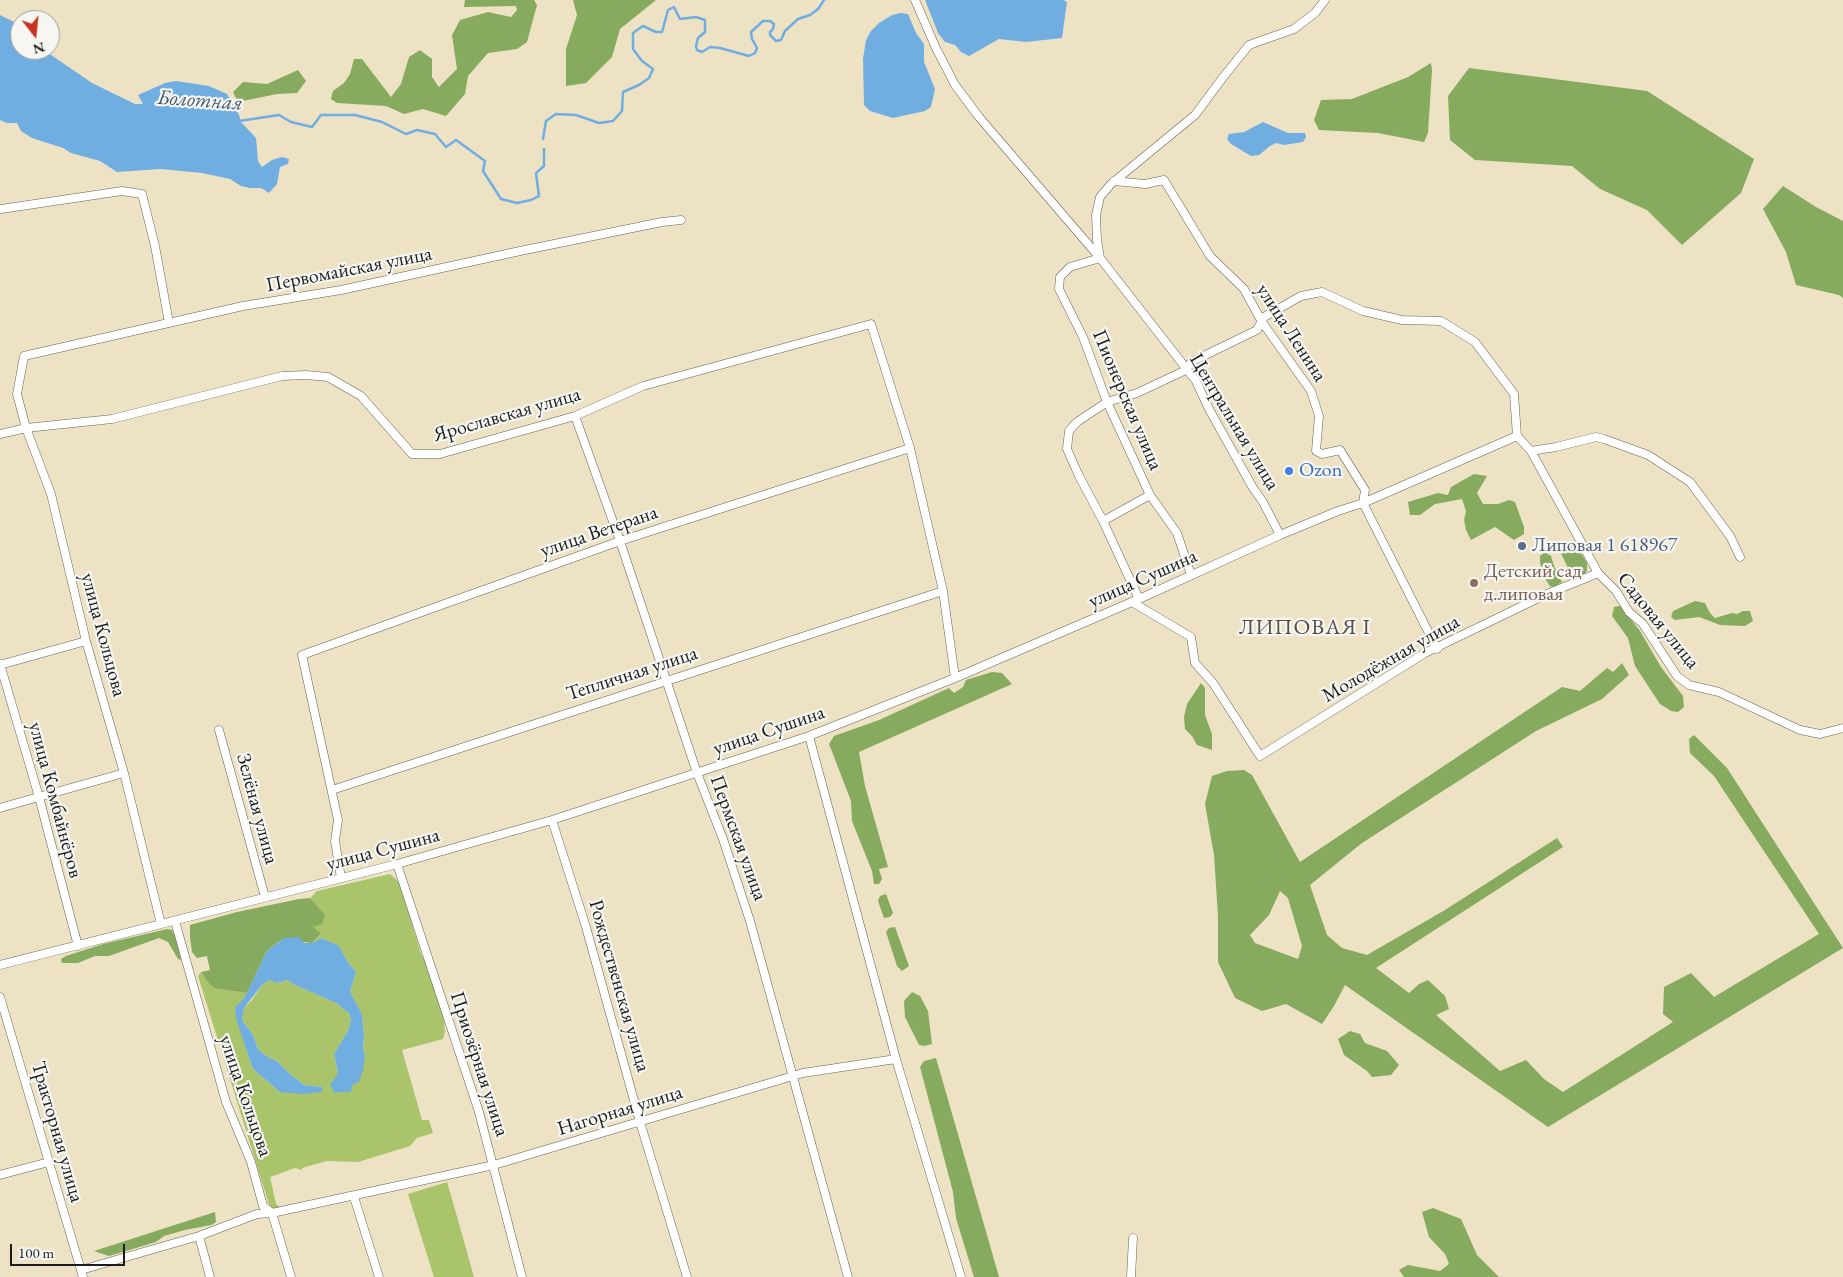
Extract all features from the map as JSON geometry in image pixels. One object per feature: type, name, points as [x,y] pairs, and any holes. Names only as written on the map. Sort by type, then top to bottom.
[{"type":"street","name":"Центральная улица","points":[[915,0],[955,85],[1030,177],[1100,258],[1196,381],[1209,410],[1253,488],[1263,502],[1280,535]]},
{"type":"street","name":"Центральная улица","points":[[1100,258],[1096,215],[1100,197],[1114,181],[1195,115],[1249,45],[1294,29],[1315,13],[1325,0]]},
{"type":"street","name":"улица Ленина","points":[[1114,181],[1145,184],[1164,180],[1210,256],[1244,289],[1262,322],[1311,391],[1319,416],[1316,450],[1322,454],[1340,450],[1364,490],[1363,503],[1437,648]]},
{"type":"street","points":[[1,208],[122,192],[142,194],[155,246],[169,323]]},
{"type":"street","name":"Первомайская улица","points":[[24,356],[243,306],[341,290],[662,222],[681,220]]},
{"type":"street","name":"Пионерская улица","points":[[1100,258],[1070,267],[1060,277],[1059,289],[1083,337],[1107,402],[1150,495],[1177,533],[1191,575]]},
{"type":"street","points":[[1135,601],[1103,521],[1079,476],[1067,448],[1069,431],[1077,422],[1107,402],[1137,393],[1186,370],[1192,362],[1257,330],[1264,317],[1301,296],[1322,292],[1363,311],[1402,320],[1441,321],[1474,342],[1514,394],[1517,436]]},
{"type":"street","name":"Ярославская улица","points":[[0,434],[26,428],[112,420],[282,376],[328,376],[361,396],[412,454],[440,454],[574,416],[643,386],[871,324],[910,448]]},
{"type":"street","name":"улица Кольцова","points":[[24,356],[17,394],[26,428],[51,494],[86,641],[124,773],[161,924]]},
{"type":"street","name":"Пермская улица","points":[[574,416],[620,542],[697,772],[723,839],[750,921],[848,1277]]},
{"type":"street","name":"Садовая улица","points":[[1517,436],[1531,452],[1598,573],[1616,591],[1629,612],[1643,624],[1677,676],[1689,685],[1719,692],[1800,730],[1820,734],[1843,728]]},
{"type":"street","name":"улица Сушина","points":[[0,965],[397,864],[552,820],[809,736],[955,678],[1135,601],[1280,535],[1338,511],[1363,503],[1517,436]]},
{"type":"street","points":[[1531,452],[1596,438],[1604,439],[1648,455],[1690,482],[1730,536],[1740,557]]},
{"type":"street","points":[[910,448],[943,591],[955,678]]},
{"type":"street","name":"улица Ветерана","points":[[332,790],[302,655],[620,542],[910,448]]},
{"type":"street","points":[[1103,521],[1150,495]]},
{"type":"street","name":"Молодёжная улица","points":[[1135,601],[1190,637],[1195,663],[1213,683],[1260,756],[1425,653],[1547,594],[1598,573]]},
{"type":"street","name":"Тепличная улица","points":[[332,790],[667,679],[943,591]]},
{"type":"street","points":[[0,665],[86,641]]},
{"type":"street","name":"улица Комбайнёров","points":[[0,665],[39,797],[78,946]]},
{"type":"street","name":"Зелёная улица","points":[[219,730],[265,897]]},
{"type":"street","points":[[809,736],[896,1059],[961,1277]]},
{"type":"street","points":[[0,808],[124,773]]},
{"type":"street","points":[[332,790],[338,820],[335,841],[341,878]]},
{"type":"street","name":"Рождественская улица","points":[[552,820],[586,927],[640,1122],[687,1277]]},
{"type":"street","name":"Приозёрная улица","points":[[397,864],[444,1004],[494,1165],[522,1277]]},
{"type":"street","name":"улица Кольцова","points":[[175,921],[226,1102],[251,1162],[263,1206],[272,1213],[290,1277]]},
{"type":"street","name":"Тракторная улица","points":[[0,997],[82,1274]]},
{"type":"street","name":"Нагорная улица","points":[[82,1274],[199,1236],[257,1214],[272,1213],[354,1197],[494,1165],[794,1076],[896,1059]]},
{"type":"street","points":[[0,1176],[49,1162]]},
{"type":"street","points":[[354,1197],[379,1277]]},
{"type":"street","points":[[199,1236],[210,1277]]},
{"type":"street","points":[[1131,1277],[1134,1238]]},
{"type":"green space","points":[[465,0],[534,0],[537,5],[527,42],[517,49],[488,53],[468,76],[465,94],[446,116],[423,109],[404,114],[386,106],[337,103],[331,99],[333,91],[344,83],[350,74],[354,59],[362,59],[391,97],[401,84],[409,57],[420,50],[432,59],[432,77],[439,87],[457,69],[452,35],[460,20],[488,12],[511,17],[517,10],[516,6],[464,7]]},
{"type":"green space","points":[[573,0],[656,0],[620,29],[612,57],[586,83],[566,86],[566,49],[577,15]]},
{"type":"green space","points":[[1431,63],[1428,133],[1424,142],[1378,133],[1319,130],[1314,120],[1321,100],[1352,99],[1408,77]]},
{"type":"green space","points":[[1469,68],[1647,91],[1754,159],[1741,193],[1682,245],[1647,210],[1600,189],[1572,166],[1475,160],[1450,140],[1448,96]]},
{"type":"green space","points":[[298,70],[306,81],[297,93],[277,94],[238,102],[233,92],[243,82],[267,84]]},
{"type":"green space","points":[[1783,186],[1816,207],[1843,221],[1843,298],[1839,295],[1796,285],[1786,252],[1763,209]]},
{"type":"green space","points":[[1474,474],[1487,476],[1477,493],[1483,504],[1498,504],[1509,500],[1515,502],[1524,527],[1524,534],[1514,540],[1495,527],[1471,540],[1466,530],[1464,520],[1466,511],[1462,499],[1435,504],[1420,515],[1410,515],[1408,502],[1438,493],[1448,495],[1451,487]]},
{"type":"green space","points":[[1565,545],[1579,550],[1587,563],[1585,574],[1579,576],[1573,573],[1567,566],[1560,551]]},
{"type":"green space","points":[[1545,552],[1551,556],[1562,582],[1554,587],[1550,586],[1543,576],[1540,556]]},
{"type":"green space","points":[[1695,601],[1705,603],[1715,618],[1732,613],[1737,614],[1743,611],[1750,611],[1753,621],[1745,626],[1720,625],[1699,617],[1675,620],[1671,617],[1673,611]]},
{"type":"green space","points":[[1620,606],[1640,631],[1661,667],[1683,696],[1684,707],[1678,712],[1671,711],[1660,704],[1635,666],[1628,638],[1612,616],[1614,607]]},
{"type":"green space","points":[[1622,663],[1629,675],[1602,699],[1536,731],[1362,843],[1310,885],[1327,935],[1342,948],[1367,955],[1445,910],[1557,838],[1563,847],[1376,968],[1409,993],[1419,984],[1428,980],[1445,996],[1449,1009],[1436,1015],[1500,1071],[1526,1060],[1544,1079],[1563,1092],[1673,1022],[1663,1014],[1664,987],[1691,973],[1714,997],[1819,934],[1714,776],[1690,753],[1689,739],[1694,735],[1727,768],[1843,948],[1548,1127],[1345,985],[1322,1024],[1286,1004],[1262,1011],[1235,998],[1218,962],[1218,916],[1214,855],[1205,804],[1212,776],[1227,771],[1244,770],[1252,775],[1300,862],[1562,687],[1580,691],[1607,668],[1613,672]],"holes":[[[1280,891],[1288,898],[1302,946],[1298,959],[1255,943],[1250,935],[1269,915]]]},
{"type":"green space","points":[[992,672],[1002,673],[1012,684],[859,752],[865,786],[888,867],[879,869],[882,879],[879,884],[874,884],[872,871],[852,821],[851,801],[829,744],[834,736],[879,720],[949,688],[954,693],[963,687],[966,680]]},
{"type":"green space","points":[[1201,683],[1205,688],[1205,715],[1212,734],[1212,750],[1197,745],[1185,729],[1184,717],[1187,704]]},
{"type":"green space","points":[[390,874],[400,883],[420,951],[433,979],[444,1021],[445,1032],[443,1039],[402,1050],[422,1120],[429,1120],[433,1133],[417,1138],[410,1146],[358,1162],[327,1161],[302,1168],[302,1170],[295,1168],[270,1177],[276,1204],[280,1207],[271,1211],[198,976],[201,972],[210,985],[217,989],[247,993],[241,1002],[241,1032],[248,1055],[253,1069],[280,1092],[321,1087],[304,1085],[277,1061],[266,1056],[258,1049],[253,1035],[242,1020],[244,1008],[262,985],[269,980],[277,983],[288,980],[336,1003],[349,1013],[351,1020],[348,1031],[334,1054],[338,1073],[352,1085],[365,1055],[362,1014],[350,992],[356,972],[347,961],[339,946],[322,938],[312,943],[321,933],[312,927],[324,915],[310,898],[317,891]]},
{"type":"green space","points":[[886,894],[893,913],[890,917],[884,918],[878,901],[880,896]]},
{"type":"green space","points":[[310,898],[325,915],[322,924],[313,927],[321,933],[312,943],[281,940],[267,951],[247,993],[217,989],[210,985],[201,972],[210,970],[207,956],[197,958],[192,952],[190,925],[237,912]]},
{"type":"green space","points":[[895,927],[909,966],[902,971],[897,966],[886,932],[889,928]]},
{"type":"green space","points":[[167,929],[172,930],[175,936],[181,960],[178,959],[168,942],[159,938],[109,956],[95,956],[78,963],[62,963],[61,959],[66,956],[103,944]]},
{"type":"green space","points":[[912,992],[920,996],[928,1011],[932,1044],[919,1045],[905,1017],[904,1001]]},
{"type":"green space","points":[[1350,1031],[1360,1034],[1365,1043],[1387,1051],[1399,1065],[1391,1075],[1372,1077],[1367,1071],[1344,1055],[1338,1039]]},
{"type":"green space","points":[[936,1058],[999,1277],[974,1277],[956,1218],[953,1192],[920,1067],[924,1061]]},
{"type":"green space","points":[[447,1182],[474,1277],[434,1277],[408,1194]]},
{"type":"green space","points":[[1433,1208],[1461,1219],[1477,1255],[1499,1277],[1404,1277],[1399,1270],[1408,1265],[1440,1271],[1449,1264],[1445,1254],[1429,1237],[1422,1212]]},
{"type":"green space","points":[[215,1212],[216,1222],[211,1225],[164,1236],[156,1242],[109,1256],[94,1251]]},
{"type":"water","points":[[925,0],[1063,0],[1067,2],[1062,38],[1026,42],[999,39],[969,56],[961,52],[955,45],[945,42],[938,33]]},
{"type":"water","points":[[908,14],[916,33],[924,44],[924,62],[935,89],[931,107],[925,111],[893,118],[870,111],[864,105],[863,59],[866,40],[871,31],[879,23],[892,15]]},
{"type":"water","points":[[0,15],[10,20],[10,60],[59,60],[92,83],[135,104],[143,104],[138,95],[165,83],[176,81],[209,86],[227,94],[241,122],[256,138],[258,161],[262,167],[272,160],[282,157],[289,159],[288,164],[280,167],[277,184],[269,193],[261,188],[241,186],[230,179],[202,173],[160,169],[117,172],[100,161],[71,153],[63,148],[32,138],[21,131],[17,123],[7,123],[0,120]]},
{"type":"water","points":[[1263,122],[1288,133],[1305,133],[1306,137],[1303,142],[1284,145],[1276,143],[1259,155],[1251,156],[1231,144],[1227,139],[1229,134],[1244,132]]},
{"type":"water","points":[[299,937],[304,943],[312,943],[322,938],[339,946],[347,961],[356,972],[350,992],[362,1014],[365,1055],[359,1082],[352,1085],[351,1092],[334,1092],[330,1085],[338,1073],[334,1054],[348,1031],[351,1020],[349,1013],[336,1003],[288,980],[277,983],[269,980],[262,985],[244,1008],[242,1020],[253,1035],[258,1049],[266,1056],[277,1061],[304,1085],[322,1087],[322,1092],[301,1094],[280,1092],[253,1069],[248,1055],[236,1018],[235,1007],[247,993],[267,951],[284,938]]},
{"type":"waterway","name":"Болотная","points":[[543,139],[546,121],[556,114],[576,115],[599,123],[613,121],[622,111],[623,92],[649,78],[653,69],[642,61],[633,49],[633,33],[643,26],[656,32],[662,32],[668,10],[674,7],[680,19],[696,17],[705,20],[705,32],[698,38],[697,50],[702,52],[710,47],[720,48],[749,56],[755,53],[757,48],[752,39],[751,32],[763,21],[770,21],[774,24],[770,35],[776,41],[781,40],[785,31],[798,19],[810,15],[818,9],[824,0]]},
{"type":"waterway","name":"Болотная","points":[[239,121],[279,115],[291,122],[312,127],[321,115],[355,115],[382,122],[406,134],[417,130],[435,134],[446,147],[456,140],[485,161],[483,171],[501,199],[517,203],[539,196],[536,173],[544,166],[544,149]]},
{"type":"place","name":"Ozon","points":[[1289,471]]},
{"type":"place","name":"Липовая 1 618967","points":[[1522,546]]},
{"type":"place","name":"Детский сад д.липовая","points":[[1474,583]]},
{"type":"district","name":"ЛИПОВАЯ I","points":[[1305,628]]}]
